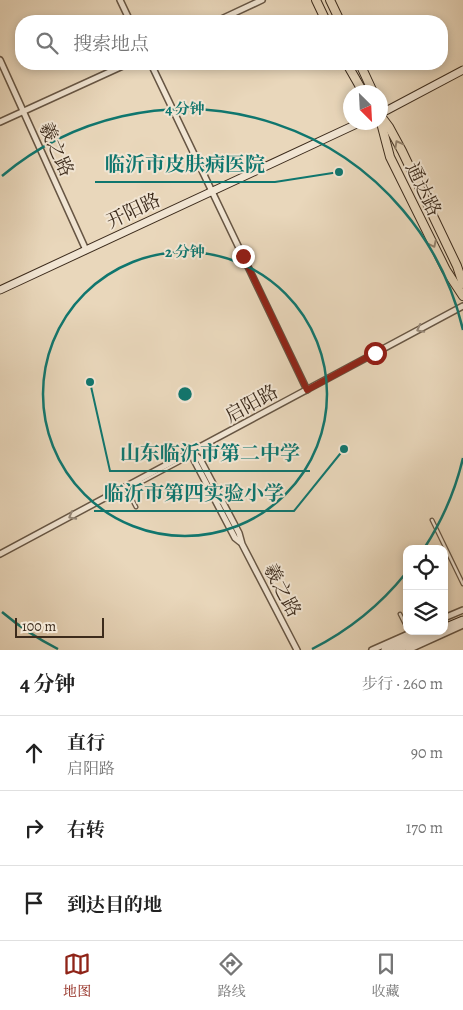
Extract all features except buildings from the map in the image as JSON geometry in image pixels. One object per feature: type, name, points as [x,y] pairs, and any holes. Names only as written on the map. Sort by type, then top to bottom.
[{"type":"main road","points":[[316,0],[323,15]]},
{"type":"main road","points":[[330,0],[337,15]]},
{"type":"main road","points":[[350,70],[359,85]]},
{"type":"main road","points":[[363,70],[370,85]]},
{"type":"main road","name":"通达路","points":[[388,126],[457,266],[463,284]]},
{"type":"main road","name":"通达路","points":[[383,130],[390,157],[446,270],[463,296]]},
{"type":"street","points":[[120,0],[127,15]]},
{"type":"street","points":[[230,15],[262,0]]},
{"type":"street","name":"羲之路","points":[[0,60],[86,250]]},
{"type":"street","points":[[0,122],[113,70]]},
{"type":"street","points":[[153,70],[307,390]]},
{"type":"street","points":[[388,112],[463,70]]},
{"type":"street","name":"开阳路","points":[[0,290],[344,130]]},
{"type":"street","name":"启阳路","points":[[0,554],[124,490],[463,306]]},
{"type":"street","name":"羲之路","points":[[192,452],[194,460],[235,538],[242,544],[297,650]]},
{"type":"street","points":[[448,616],[463,610]]},
{"type":"street","points":[[448,622],[463,615]]},
{"type":"street","points":[[448,626],[463,620]]},
{"type":"street","points":[[408,650],[463,625]]},
{"type":"street","points":[[372,650],[404,635]]},
{"type":"street","points":[[385,650],[406,635]]},
{"type":"street","points":[[397,650],[429,635]]},
{"type":"lane","points":[[124,490],[136,507]]},
{"type":"lane","points":[[432,520],[463,584]]},
{"type":"lane","points":[[400,614],[403,619]]},
{"type":"place","name":"临沂市皮肤病医院","points":[[339,172]]},
{"type":"place","name":"山东临沂市第二中学","points":[[90,382]]},
{"type":"place","name":"临沂市第四实验小学","points":[[344,449]]},
{"type":"route","points":[[243,256],[307,390],[375,353]]}]
